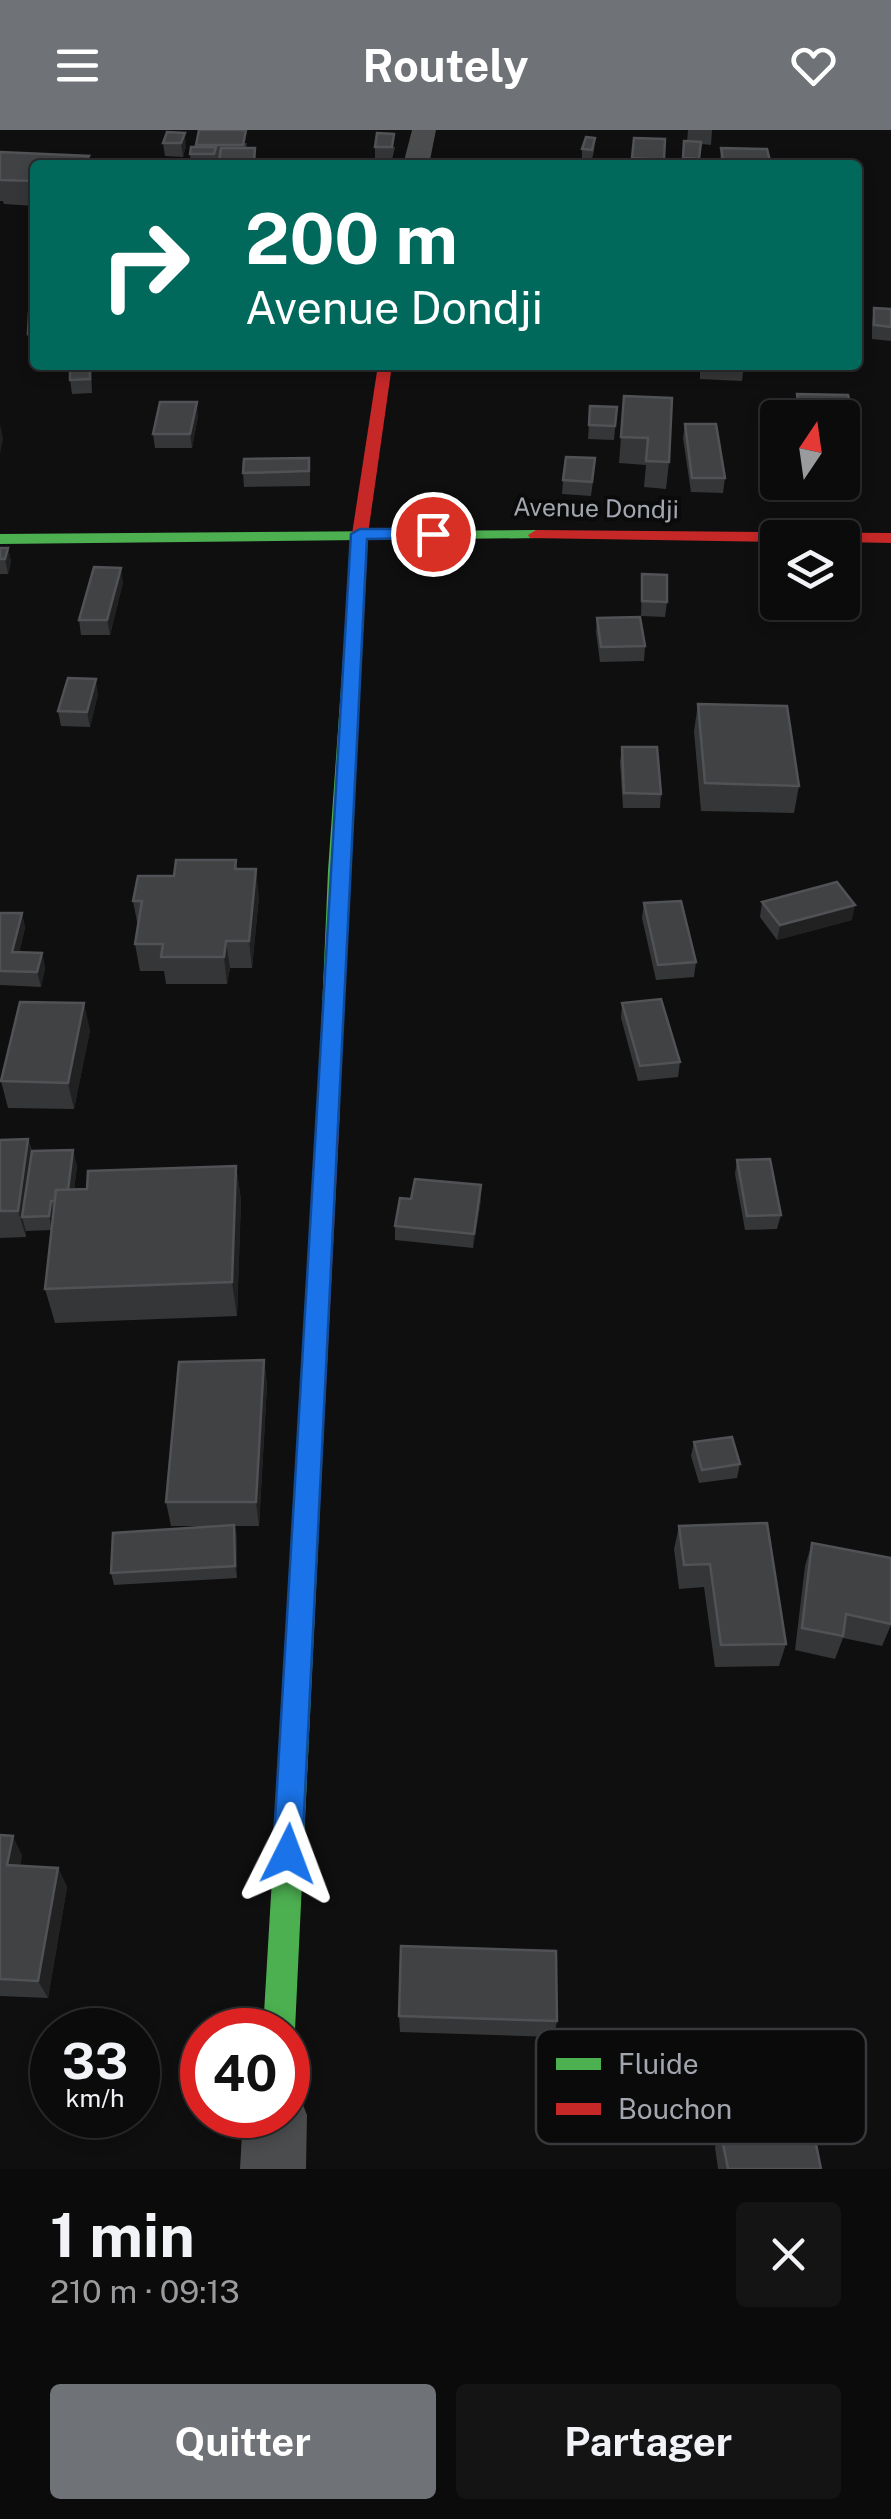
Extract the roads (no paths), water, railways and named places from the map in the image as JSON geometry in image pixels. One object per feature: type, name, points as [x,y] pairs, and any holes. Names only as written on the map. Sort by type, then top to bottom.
[{"type":"street","points":[[417,160],[424,130]]},
{"type":"street","points":[[280,2008],[330,1109],[338,871],[360,534],[385,370]]},
{"type":"street","name":"Avenue Dondji","points":[[0,538],[360,534],[891,538]]},
{"type":"street","points":[[272,2169],[274,2138]]}]
